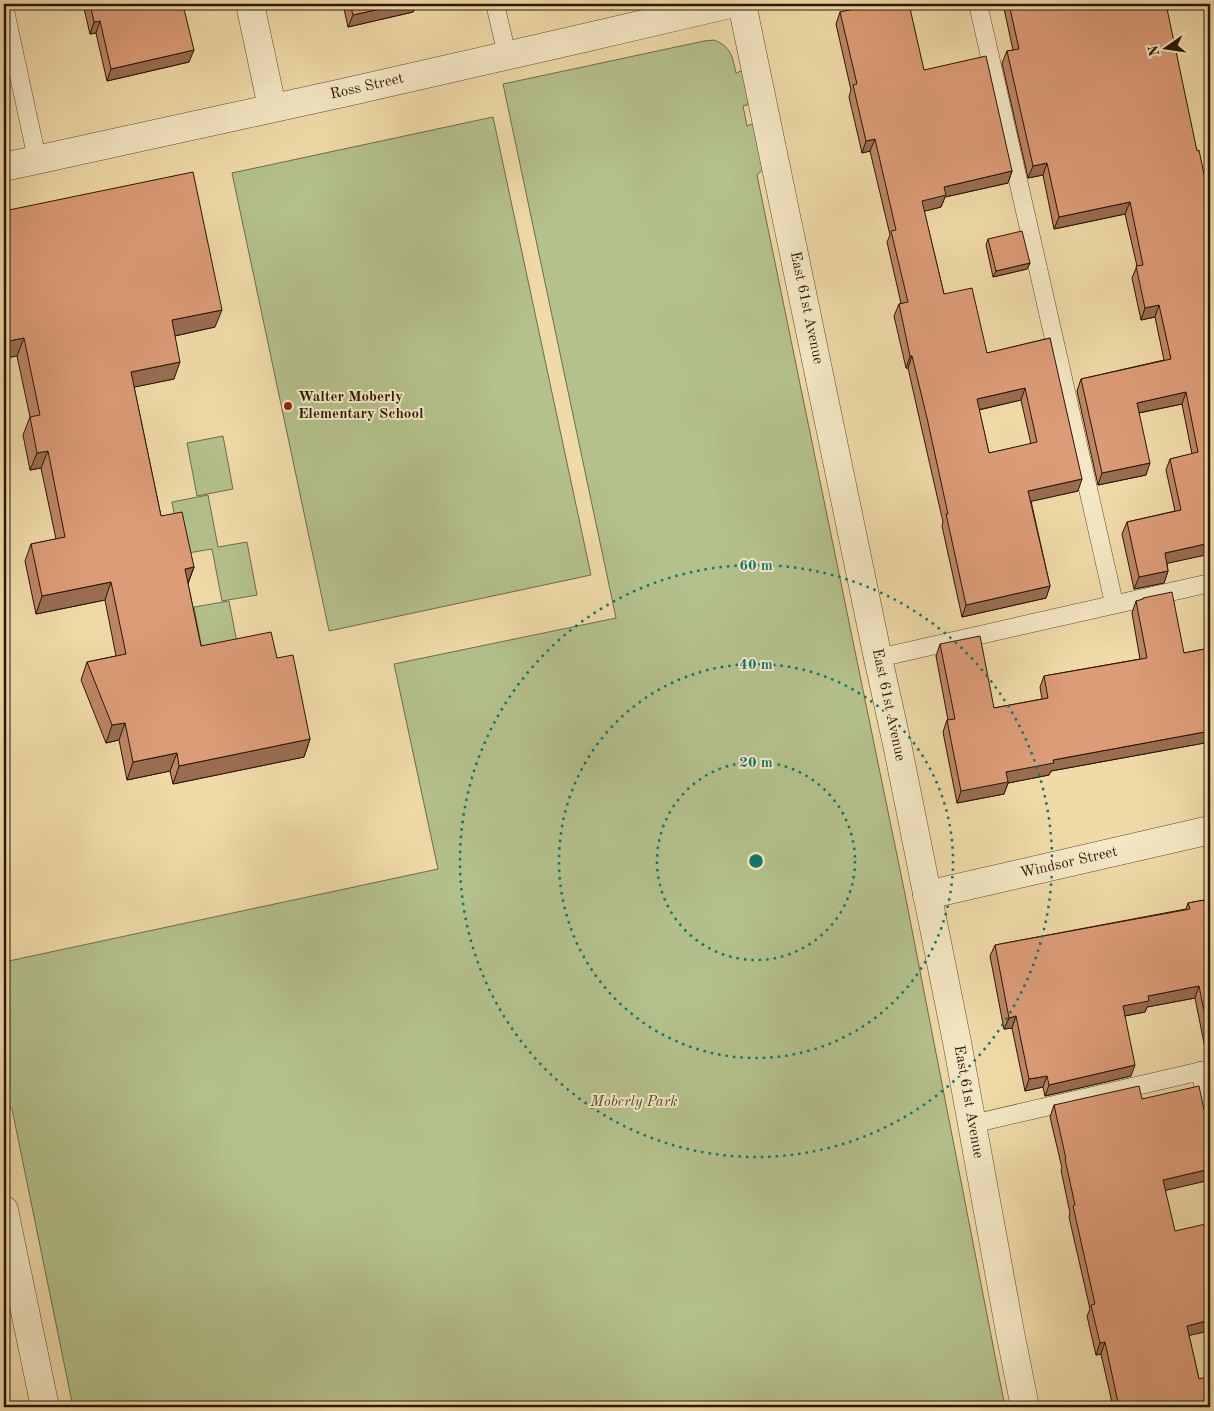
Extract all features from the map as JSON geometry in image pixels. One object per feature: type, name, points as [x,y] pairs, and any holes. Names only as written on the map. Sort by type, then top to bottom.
[{"type":"street","points":[[250,4],[272,107]]},
{"type":"street","name":"Ross Street","points":[[4,167],[347,92],[730,4]]},
{"type":"street","name":"East 61st Avenue","points":[[742,4],[878,658],[898,744],[1026,1407]]},
{"type":"street","name":"Windsor Street","points":[[927,896],[1210,830]]},
{"type":"street","points":[[4,1210],[45,1407]]},
{"type":"lane","points":[[495,4],[507,55]]},
{"type":"lane","points":[[978,4],[1114,604]]},
{"type":"lane","points":[[4,6],[37,159]]},
{"type":"lane","points":[[878,658],[1210,582]]},
{"type":"lane","points":[[972,1124],[1205,1070],[1210,1119]]},
{"type":"green space","name":"Moberly Park","points":[[714,40],[730,52],[736,73],[741,71],[750,77],[752,95],[747,105],[743,106],[747,126],[751,124],[761,129],[766,167],[757,175],[905,894],[1005,1407],[73,1407],[12,1109],[4,1102],[4,962],[438,869],[394,664],[616,618],[503,84]]},
{"type":"green space","points":[[493,117],[591,575],[329,631],[232,173]]},
{"type":"green space","points":[[223,436],[233,489],[197,496],[187,443]]},
{"type":"green space","points":[[208,495],[218,547],[247,542],[257,595],[222,601],[212,549],[182,554],[172,502]]},
{"type":"green space","points":[[229,601],[239,653],[204,660],[194,607]]},
{"type":"building","points":[[90,4],[180,4],[181,10],[184,9],[194,50],[111,69],[100,21],[94,22]]},
{"type":"building","points":[[350,4],[403,4],[353,15]]},
{"type":"building","points":[[878,4],[909,4],[924,70],[986,56],[1012,171],[944,187],[946,195],[922,201],[944,294],[972,288],[987,353],[1050,338],[1082,479],[1028,491],[1050,586],[966,605],[927,418],[912,356],[910,356],[899,304],[908,302],[891,231],[896,230],[875,139],[866,141],[853,85],[857,84],[840,12]],"holes":[[[1025,388],[1037,442],[989,453],[977,399]]]},
{"type":"building","points":[[1009,4],[1145,4],[1146,9],[1166,4],[1197,151],[1199,150],[1208,194],[1205,195],[1210,219],[1210,543],[1165,553],[1168,571],[1139,577],[1127,522],[1181,510],[1170,459],[1198,452],[1186,392],[1137,403],[1150,463],[1102,473],[1081,379],[1171,359],[1159,305],[1145,308],[1136,266],[1143,265],[1130,202],[1059,217],[1047,163],[1033,166],[1007,51],[1019,49]]},
{"type":"building","points":[[193,172],[222,310],[172,320],[180,362],[131,372],[161,516],[182,512],[194,567],[185,569],[201,646],[271,632],[277,658],[293,655],[310,739],[179,766],[177,753],[133,762],[125,723],[112,725],[87,662],[126,654],[111,582],[42,596],[31,544],[65,537],[48,451],[37,453],[30,417],[40,415],[24,338],[4,342],[4,211]]},
{"type":"building","points":[[1022,231],[1030,263],[996,271],[988,239]]},
{"type":"building","points":[[1172,592],[1184,653],[1210,648],[1210,731],[1053,760],[1054,763],[1006,772],[1008,782],[961,791],[947,720],[955,719],[940,644],[980,636],[994,708],[1048,698],[1044,676],[1147,658],[1136,601]]},
{"type":"building","points":[[1210,899],[1210,1036],[1199,986],[1148,996],[1149,1001],[1123,1006],[1135,1065],[1049,1085],[1047,1076],[1029,1079],[1016,1016],[1009,1018],[995,945],[1190,909],[1188,903]]},
{"type":"building","points":[[1139,1086],[1142,1099],[1199,1086],[1204,1110],[1210,1119],[1210,1169],[1163,1180],[1175,1231],[1210,1223],[1210,1320],[1187,1326],[1199,1379],[1210,1376],[1210,1407],[1119,1407],[1105,1342],[1100,1343],[1091,1305],[1095,1304],[1073,1206],[1075,1205],[1054,1105]]},
{"type":"place","name":"Walter Moberly Elementary School","points":[[288,406]]}]
